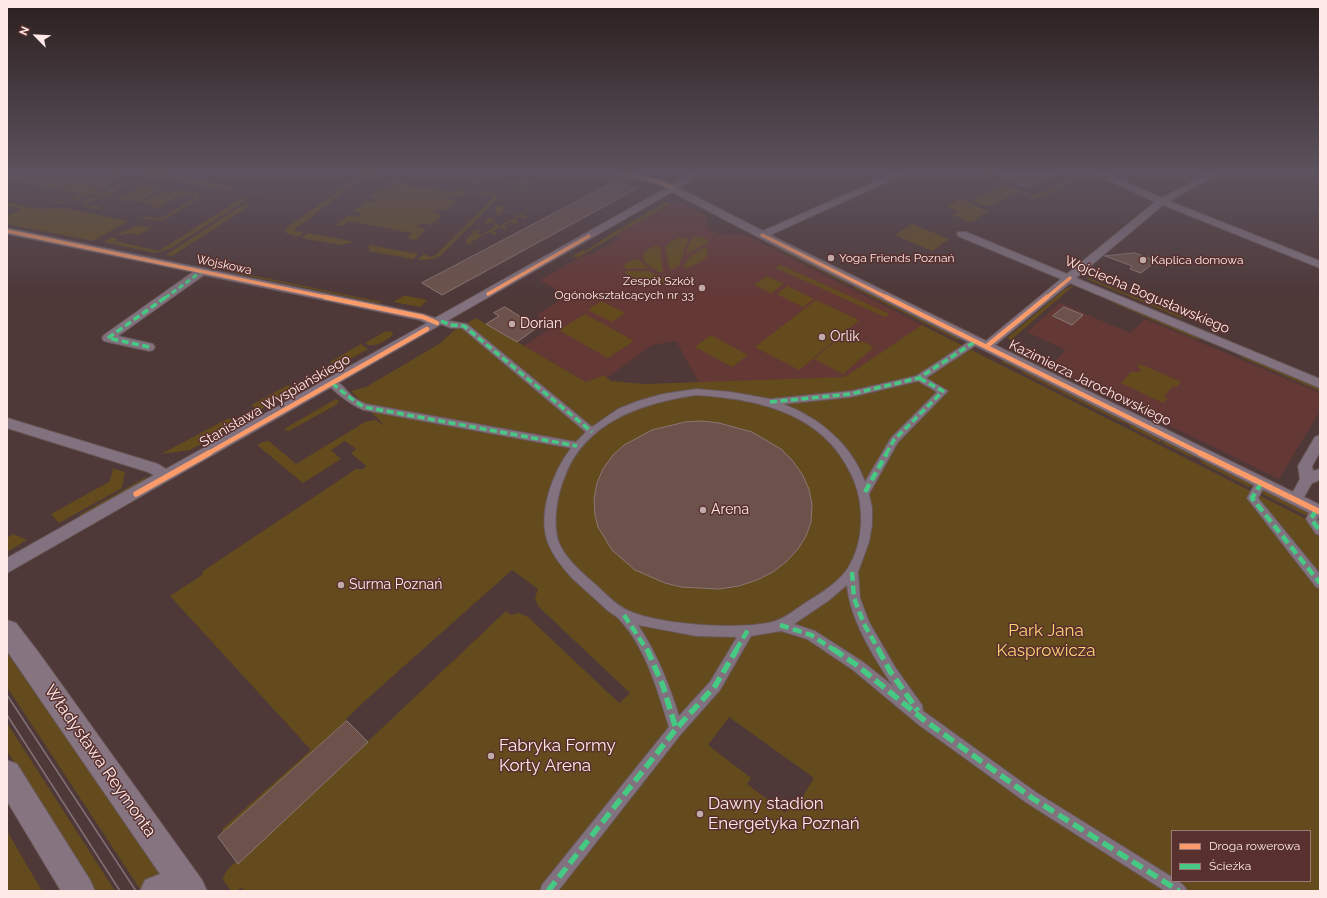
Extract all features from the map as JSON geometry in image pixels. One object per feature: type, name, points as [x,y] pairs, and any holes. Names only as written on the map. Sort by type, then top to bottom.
[{"type":"main road","name":"Władysława Reymonta","points":[[7,631],[30,661],[190,889]]},
{"type":"main road","points":[[7,774],[79,891]]},
{"type":"main road","points":[[156,891],[176,885],[190,889]]},
{"type":"street","name":"Stanisława Wyspiańskiego","points":[[7,566],[332,383],[625,215]]},
{"type":"street","name":"Kazimierza Jarochowskiego","points":[[722,215],[1318,511]]},
{"type":"street","points":[[762,235],[807,215]]},
{"type":"street","points":[[770,402],[851,394],[919,378],[982,343],[1070,278],[1145,215]]},
{"type":"street","points":[[1196,215],[1320,265]]},
{"type":"street","name":"Wojskowa","points":[[7,231],[423,317],[439,322]]},
{"type":"street","name":"Wojciecha Bogusławskiego","points":[[962,234],[1320,384]]},
{"type":"street","points":[[148,347],[108,338],[202,271]]},
{"type":"street","points":[[439,322],[450,326],[464,326],[592,432]]},
{"type":"street","points":[[865,492],[894,440],[943,391],[919,378]]},
{"type":"street","points":[[332,383],[345,393],[348,398],[364,407],[577,446]]},
{"type":"street","points":[[624,615],[675,627],[707,631],[748,630],[780,626],[825,598],[852,572],[864,547],[868,524],[865,492],[851,461],[828,435],[800,415],[770,402],[733,394],[696,392],[664,396],[635,406],[612,417],[592,432],[577,446],[560,472],[552,497],[551,522],[553,542],[574,573],[624,615],[645,646],[663,686],[676,729]]},
{"type":"street","points":[[7,423],[153,468],[167,476]]},
{"type":"street","points":[[1296,499],[1314,476],[1305,466],[1320,440]]},
{"type":"street","points":[[1262,482],[1252,498],[1320,584]]},
{"type":"street","points":[[1318,511],[1311,519],[1320,531]]},
{"type":"street","points":[[852,572],[854,598],[864,624],[890,671],[924,720]]},
{"type":"street","points":[[780,626],[811,636],[858,666],[924,720],[1032,798],[1179,891]]},
{"type":"street","points":[[548,891],[676,729],[715,686],[748,630]]},
{"type":"shaded area","name":"Zespół Szkół Ogónokształcących nr 33","points":[[652,215],[706,215],[707,229],[720,235],[744,234],[745,236],[748,236],[922,325],[845,377],[699,383],[676,341],[652,345],[607,378],[604,375],[586,382],[524,346],[554,326],[537,315],[567,296],[540,280],[584,255],[591,255],[618,239],[616,237],[618,234]]},
{"type":"shaded area","points":[[1060,303],[1130,333],[1145,319],[1320,393],[1320,411],[1279,479],[1049,367],[1066,350],[1027,332]]},
{"type":"green space","points":[[98,215],[128,221],[93,241],[7,224],[7,216]]},
{"type":"green space","points":[[167,215],[172,215],[162,221],[142,218],[145,216],[160,219]]},
{"type":"green space","points":[[215,215],[223,215],[171,248],[156,253],[103,242],[113,237],[117,239],[115,241],[159,251]]},
{"type":"green space","points":[[228,215],[235,215],[172,256],[166,255]]},
{"type":"green space","points":[[305,215],[314,215],[295,229],[295,231],[304,232],[298,237],[286,233],[285,229]]},
{"type":"green space","points":[[349,215],[357,217],[360,215],[442,215],[431,225],[421,223],[417,227],[426,229],[420,235],[417,235],[420,236],[416,240],[407,238],[412,233],[349,221],[343,226],[335,225]]},
{"type":"green space","points":[[476,215],[481,215],[440,256],[434,259],[417,260],[424,254],[430,257],[436,255]]},
{"type":"green space","points":[[513,215],[525,215],[526,218],[519,217],[514,220],[519,222],[516,224],[511,222],[504,225],[508,228],[505,229],[500,227],[493,231],[497,233],[494,235],[489,232],[470,243],[474,245],[466,244],[466,240],[476,230],[481,230],[476,233],[481,235],[496,226],[490,222],[484,224],[488,218],[496,218],[491,221],[500,226],[517,217]]},
{"type":"green space","points":[[644,215],[651,215],[625,230],[621,228]]},
{"type":"green space","points":[[953,215],[982,215],[971,222]]},
{"type":"green space","points":[[912,224],[949,239],[932,251],[895,235]]},
{"type":"green space","points":[[143,226],[151,228],[139,235],[128,233],[124,235],[116,235],[133,227]]},
{"type":"green space","points":[[619,229],[623,231],[577,258],[573,256],[583,250],[585,251]]},
{"type":"green space","points":[[308,233],[355,242],[341,245],[301,238]]},
{"type":"green space","points":[[704,237],[709,242],[685,255],[692,238]]},
{"type":"green space","points":[[677,238],[685,238],[688,240],[679,266],[670,270],[665,246]]},
{"type":"green space","points":[[774,244],[901,309],[962,337],[958,340],[854,288],[854,286],[847,284],[772,246]]},
{"type":"green space","points":[[369,245],[418,254],[413,259],[369,251]]},
{"type":"green space","points":[[654,246],[660,247],[663,272],[659,272],[644,262],[645,252]]},
{"type":"green space","points":[[708,247],[706,258],[689,268],[682,267],[692,255]]},
{"type":"green space","points":[[633,259],[639,260],[648,268],[627,269],[622,267]]},
{"type":"green space","points":[[780,265],[890,314],[885,317],[776,268]]},
{"type":"green space","points":[[626,271],[648,271],[665,279],[664,282],[659,284],[649,284],[625,273]]},
{"type":"green space","points":[[236,272],[382,302],[378,303],[234,273]]},
{"type":"green space","points":[[767,276],[784,284],[771,293],[754,285]]},
{"type":"green space","points":[[1089,278],[1183,317],[1181,318],[1087,279]]},
{"type":"green space","points":[[1074,285],[1011,340],[1007,338],[1065,289]]},
{"type":"green space","points":[[787,286],[814,299],[803,307],[777,294]]},
{"type":"green space","points":[[404,296],[427,300],[420,307],[393,302]]},
{"type":"green space","points":[[816,300],[859,320],[799,370],[755,347]]},
{"type":"green space","points":[[1113,300],[1194,335],[1201,341],[1111,302]]},
{"type":"green space","points":[[601,301],[625,313],[612,322],[588,310]]},
{"type":"green space","points":[[585,314],[634,341],[608,358],[559,330]]},
{"type":"green space","name":"Park Jana Kasprowicza","points":[[476,318],[586,382],[604,375],[611,381],[644,384],[845,377],[922,325],[1320,526],[1320,891],[245,891],[241,887],[237,891],[231,891],[223,880],[226,872],[236,862],[238,864],[506,611],[511,615],[519,613],[528,617],[619,703],[630,693],[538,606],[535,598],[538,589],[512,570],[367,699],[346,719],[347,721],[224,832],[222,829],[311,750],[170,596],[202,575],[203,571],[356,469],[363,469],[366,466],[351,453],[356,449],[345,441],[331,450],[341,459],[303,483],[257,445],[269,441],[296,464],[365,422],[375,420],[385,426],[351,391],[366,387],[439,344],[456,329]],"holes":[[[729,717],[814,778],[798,804],[793,801],[785,813],[747,784],[751,778],[708,745]]]},
{"type":"green space","points":[[386,331],[392,332],[393,335],[383,342],[376,345],[368,345],[365,343]]},
{"type":"green space","points":[[845,333],[874,347],[843,374],[814,359]]},
{"type":"green space","points":[[711,335],[748,355],[732,367],[695,347]]},
{"type":"green space","points":[[361,344],[368,349],[339,365],[335,365],[330,362]]},
{"type":"green space","points":[[1238,356],[1249,358],[1320,388],[1320,391]]},
{"type":"green space","points":[[1004,358],[1023,370],[1162,440],[1160,442],[1130,427],[1130,425],[1119,421],[1023,373],[1022,371],[1001,362]]},
{"type":"green space","points":[[1140,364],[1181,382],[1177,387],[1173,386],[1164,396],[1168,398],[1163,403],[1121,383],[1131,372],[1140,372],[1141,369],[1137,366]]},
{"type":"green space","points":[[288,385],[295,390],[258,411],[251,405]]},
{"type":"green space","points":[[336,399],[339,401],[336,405],[289,431],[284,429]]},
{"type":"green space","points":[[229,418],[237,425],[190,450],[161,454]]},
{"type":"green space","points":[[1164,441],[1224,471],[1231,472],[1254,483],[1249,487],[1202,463],[1195,457],[1189,456],[1162,443]]},
{"type":"green space","points":[[111,468],[125,472],[122,488],[59,523],[51,514],[109,482],[113,471]]},
{"type":"green space","points":[[146,477],[144,481],[81,517],[79,515]]},
{"type":"green space","points":[[1264,488],[1310,511],[1307,516],[1263,494],[1262,491]]},
{"type":"green space","points":[[13,534],[27,540],[7,552],[7,538]]},
{"type":"green space","points":[[7,653],[147,853],[161,876],[140,889],[7,687]]},
{"type":"green space","points":[[7,723],[115,891],[96,891],[7,751]]},
{"type":"green space","points":[[7,831],[42,891],[7,891]]},
{"type":"building","points":[[552,215],[589,215],[442,295],[422,283]]},
{"type":"building","points":[[1135,253],[1156,261],[1141,273],[1130,269],[1132,266],[1105,256]]},
{"type":"building","name":"Dorian","points":[[505,307],[538,327],[517,342],[486,324],[499,316],[494,313]]},
{"type":"building","points":[[1064,307],[1083,315],[1072,325],[1053,316]]},
{"type":"building","name":"Arena","points":[[702,421],[719,423],[752,432],[781,449],[792,460],[802,474],[809,489],[812,505],[811,522],[806,536],[798,549],[787,561],[773,572],[757,580],[739,586],[719,589],[681,587],[665,583],[635,570],[612,550],[598,527],[595,515],[594,499],[597,483],[603,469],[613,455],[624,445],[652,430],[685,422]]},
{"type":"building","points":[[347,721],[368,742],[238,864],[218,837]]},
{"type":"tram line","points":[[7,695],[136,891]]},
{"type":"tram line","points":[[7,715],[120,891]]},
{"type":"marked path","points":[[149,347],[108,338],[202,271]]},
{"type":"marked path","points":[[441,321],[451,325],[464,326],[592,432]]},
{"type":"marked path","points":[[770,402],[851,394],[919,378],[976,341]]},
{"type":"marked path","points":[[865,492],[894,440],[943,391],[919,378]]},
{"type":"marked path","points":[[332,383],[345,393],[348,398],[364,407],[577,446]]},
{"type":"marked path","points":[[1262,482],[1252,498],[1320,583]]},
{"type":"marked path","points":[[1316,510],[1311,519],[1320,531]]},
{"type":"marked path","points":[[852,572],[854,598],[864,624],[890,671],[918,711]]},
{"type":"marked path","points":[[624,615],[645,646],[663,686],[676,729]]},
{"type":"marked path","points":[[780,625],[811,635],[858,666],[924,720],[1032,798],[1179,891]]},
{"type":"marked path","points":[[548,891],[676,729],[715,686],[748,630]]},
{"type":"cycle path","points":[[7,231],[381,308],[423,317],[437,323]]},
{"type":"cycle path","points":[[762,235],[1320,512]]},
{"type":"cycle path","points":[[488,294],[589,236]]},
{"type":"cycle path","points":[[987,346],[1070,278]]},
{"type":"cycle path","points":[[136,494],[427,329]]},
{"type":"place","name":"Yoga Friends Poznań","points":[[831,258]]},
{"type":"place","name":"Kaplica domowa","points":[[1143,260]]},
{"type":"place","name":"Zespół Szkół Ogónokształcących nr 33","points":[[702,288]]},
{"type":"place","name":"Dorian","points":[[512,324]]},
{"type":"place","name":"Orlik","points":[[822,337]]},
{"type":"place","name":"Arena","points":[[703,510]]},
{"type":"place","name":"Surma Poznań","points":[[341,585]]},
{"type":"place","name":"Fabryka Formy Korty Arena","points":[[491,756]]},
{"type":"place","name":"Dawny stadion Energetyka Poznań","points":[[700,814]]}]
